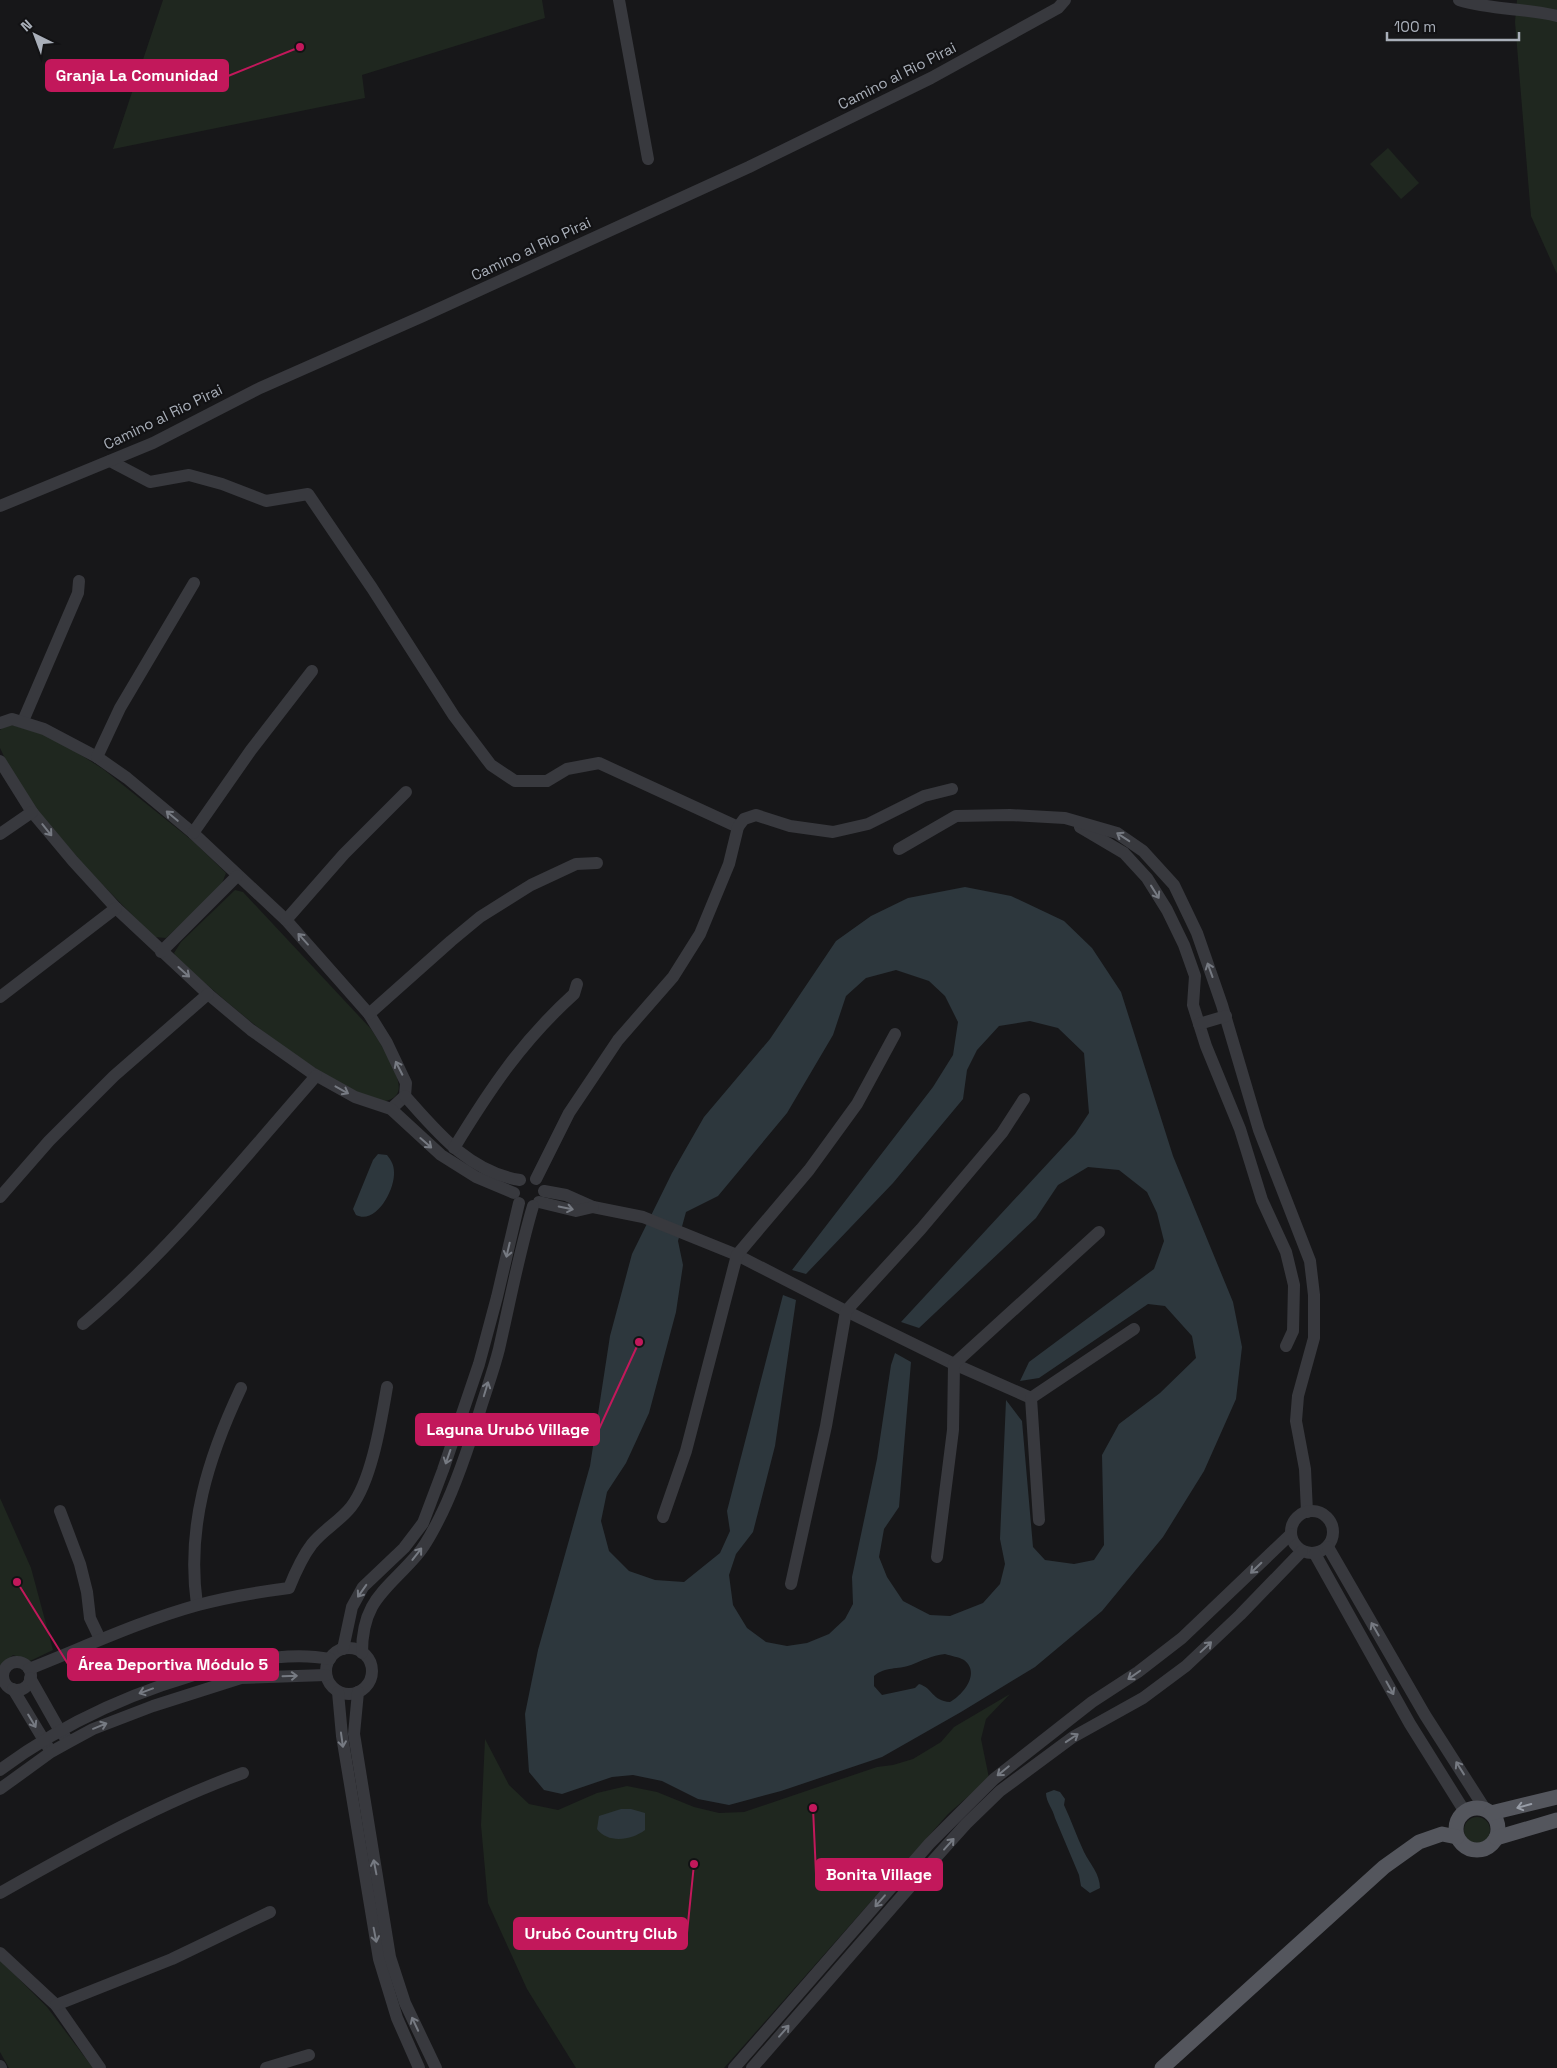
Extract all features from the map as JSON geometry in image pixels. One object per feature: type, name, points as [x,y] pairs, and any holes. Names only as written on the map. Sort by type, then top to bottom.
[{"type":"main road","points":[[1557,1797],[1488,1811],[1471,1808],[1465,1812],[1457,1823],[1457,1837],[1464,1846],[1476,1850],[1488,1847],[1496,1838],[1557,1820]]},
{"type":"main road","points":[[1488,1811],[1498,1824],[1496,1838]]},
{"type":"main road","points":[[1162,2068],[1384,1867],[1419,1842],[1442,1834],[1457,1837]]},
{"type":"street","points":[[619,0],[648,158]]},
{"type":"street","name":"Camino al Rio Pirai","points":[[0,506],[153,443],[260,388],[758,163],[931,78],[1058,8],[1065,0]]},
{"type":"street","points":[[1458,0],[1477,6],[1542,12],[1557,16]]},
{"type":"street","points":[[110,461],[150,482],[189,475],[222,484],[266,500],[308,494],[372,588],[454,716],[491,765],[515,781],[547,781],[567,769],[599,764],[738,828]]},
{"type":"street","points":[[23,721],[78,593],[79,581]]},
{"type":"street","points":[[97,757],[120,708],[194,583]]},
{"type":"street","points":[[193,833],[251,750],[312,671]]},
{"type":"street","points":[[0,723],[12,719],[44,728],[97,757],[127,778],[193,833],[286,920],[370,1014],[406,1082],[405,1096],[391,1109]]},
{"type":"street","points":[[0,761],[32,812],[72,861],[161,952],[251,1030],[316,1076],[355,1097],[391,1109],[441,1156],[517,1198],[525,1206],[539,1200],[576,1210],[593,1207],[648,1218],[737,1255],[954,1364],[1031,1398]]},
{"type":"street","points":[[536,1179],[570,1113],[618,1040],[672,977],[700,934],[729,864],[738,828],[744,819],[756,815],[790,826],[833,832],[868,824],[924,796],[952,789]]},
{"type":"street","points":[[286,920],[344,854],[406,792]]},
{"type":"street","points":[[0,834],[32,812]]},
{"type":"street","points":[[899,849],[956,816],[1010,814],[1065,818],[1117,833],[1143,851],[1174,886],[1197,933],[1226,1016],[1259,1130],[1310,1261],[1314,1296],[1314,1338],[1298,1396],[1296,1421],[1305,1469],[1307,1512]]},
{"type":"street","points":[[1065,818],[1124,853],[1147,878],[1167,910],[1184,945],[1195,976],[1192,1005],[1206,1046],[1240,1128],[1262,1200],[1286,1252],[1294,1285],[1293,1331],[1286,1346]]},
{"type":"street","points":[[370,1014],[451,940],[480,917],[531,885],[576,864],[597,863]]},
{"type":"street","points":[[161,952],[237,876]]},
{"type":"street","points":[[0,996],[116,908]]},
{"type":"street","points":[[454,1148],[502,1072],[528,1039],[574,994],[577,984]]},
{"type":"street","points":[[0,1197],[49,1140],[114,1076],[208,994]]},
{"type":"street","points":[[1199,1024],[1226,1016]]},
{"type":"street","points":[[663,1516],[686,1451],[737,1255],[809,1170],[857,1104],[895,1034]]},
{"type":"street","points":[[83,1324],[102,1308],[182,1228],[316,1076]]},
{"type":"street","points":[[362,1653],[362,1633],[368,1611],[378,1596],[418,1554],[437,1524],[448,1501],[472,1435],[498,1351],[510,1294],[542,1185],[536,1179],[528,1177],[520,1180],[502,1176],[470,1160],[444,1140],[405,1096]]},
{"type":"street","points":[[790,1584],[826,1426],[846,1311],[921,1230],[1002,1133],[1024,1099]]},
{"type":"street","points":[[343,1649],[352,1607],[363,1587],[404,1548],[423,1523],[479,1364],[497,1297],[517,1198],[515,1188],[520,1180]]},
{"type":"street","points":[[937,1556],[953,1430],[954,1364],[1100,1232]]},
{"type":"street","points":[[1031,1398],[1134,1330]]},
{"type":"street","points":[[6,1687],[17,1690],[26,1686],[30,1674],[100,1639],[196,1605],[252,1592],[288,1588],[312,1544],[352,1506],[366,1476],[378,1438],[387,1387]]},
{"type":"street","points":[[196,1605],[193,1580],[194,1544],[200,1505],[208,1470],[219,1438],[241,1388]]},
{"type":"street","points":[[1031,1398],[1039,1520]]},
{"type":"street","points":[[457,1430],[472,1435]]},
{"type":"street","points":[[60,1511],[80,1564],[87,1592],[90,1618],[100,1639]]},
{"type":"street","points":[[734,2068],[912,1864],[953,1819],[994,1779],[1092,1702],[1138,1672],[1182,1638],[1291,1534],[1295,1520],[1307,1512],[1320,1512],[1331,1522],[1334,1535],[1328,1547],[1316,1554],[1302,1551],[1293,1541],[1291,1534]]},
{"type":"street","points":[[1328,1547],[1425,1715],[1488,1811]]},
{"type":"street","points":[[752,2068],[966,1824],[1000,1792],[1073,1737],[1143,1698],[1186,1666],[1240,1615],[1302,1551]]},
{"type":"street","points":[[1316,1554],[1410,1724],[1465,1812]]},
{"type":"street","points":[[388,1564],[398,1575]]},
{"type":"street","points":[[343,1649],[352,1649],[362,1653],[370,1664],[372,1672],[370,1680],[358,1692],[350,1694],[338,1692],[329,1683],[326,1675],[326,1666],[330,1659],[343,1649]]},
{"type":"street","points":[[0,1770],[60,1731],[121,1700],[180,1678],[258,1659],[313,1656],[330,1659]]},
{"type":"street","points":[[52,1752],[6,1687],[3,1676],[9,1665],[17,1662],[22,1663],[30,1674],[60,1731],[69,1742]]},
{"type":"street","points":[[0,1789],[52,1752],[93,1729],[183,1696],[241,1678],[326,1675]]},
{"type":"street","points":[[180,1678],[183,1696]]},
{"type":"street","points":[[338,1692],[342,1736],[379,1959],[396,2018],[419,2068]]},
{"type":"street","points":[[358,1692],[354,1734],[390,1958],[405,2003],[436,2068]]},
{"type":"street","points":[[0,1893],[91,1843],[198,1789],[243,1773]]},
{"type":"street","points":[[912,1864],[922,1874]]},
{"type":"street","points":[[56,2005],[172,1959],[270,1912]]},
{"type":"street","points":[[0,1953],[56,2005],[100,2068]]},
{"type":"street","points":[[266,2068],[309,2055]]},
{"type":"shaded area","points":[[163,0],[542,0],[545,18],[362,75],[365,98],[113,149]]},
{"type":"shaded area","points":[[1517,0],[1557,0],[1557,274],[1531,216],[1515,22]]},
{"type":"shaded area","points":[[1388,148],[1419,183],[1401,199],[1370,164]]},
{"type":"shaded area","points":[[8,724],[41,733],[103,769],[194,842],[226,873],[221,886],[166,938],[154,937],[90,872],[35,808],[11,771],[0,748],[0,730]]},
{"type":"shaded area","points":[[965,887],[1011,896],[1064,921],[1092,948],[1121,992],[1173,1156],[1233,1302],[1242,1347],[1236,1399],[1204,1471],[1163,1537],[1102,1611],[1035,1667],[882,1757],[781,1791],[729,1805],[698,1799],[662,1781],[633,1775],[612,1777],[562,1794],[544,1790],[529,1772],[525,1714],[538,1650],[590,1466],[610,1336],[632,1254],[672,1173],[704,1117],[770,1039],[836,941],[871,916],[908,898]],"holes":[[[896,970],[929,981],[945,996],[958,1022],[953,1055],[933,1087],[792,1270],[806,1274],[893,1183],[963,1099],[967,1070],[977,1050],[999,1026],[1030,1021],[1058,1028],[1084,1053],[1089,1113],[1075,1134],[901,1322],[919,1328],[1036,1218],[1058,1185],[1088,1167],[1119,1170],[1147,1192],[1157,1213],[1164,1241],[1154,1269],[1029,1362],[1020,1381],[1039,1378],[1148,1304],[1165,1306],[1192,1336],[1196,1358],[1160,1393],[1119,1424],[1102,1455],[1104,1545],[1094,1560],[1074,1564],[1045,1560],[1033,1547],[1022,1421],[1006,1400],[1000,1539],[1005,1564],[1000,1584],[983,1603],[950,1616],[930,1615],[903,1601],[887,1577],[879,1557],[884,1529],[899,1507],[911,1362],[895,1353],[891,1365],[877,1459],[852,1577],[853,1604],[845,1619],[829,1634],[807,1643],[787,1646],[766,1642],[747,1628],[733,1605],[729,1575],[736,1554],[753,1532],[775,1446],[796,1300],[783,1295],[727,1511],[730,1531],[720,1553],[684,1582],[655,1580],[629,1571],[609,1551],[601,1521],[607,1492],[626,1463],[649,1413],[676,1312],[683,1265],[678,1241],[686,1212],[718,1196],[787,1113],[833,1035],[846,996],[866,978]],[[945,1654],[964,1660],[969,1665],[971,1671],[965,1689],[950,1702],[936,1697],[927,1688],[919,1684],[915,1688],[882,1695],[874,1686],[874,1676],[878,1673]]]},
{"type":"shaded area","points":[[235,890],[243,892],[371,1029],[395,1071],[399,1088],[394,1097],[383,1101],[371,1098],[298,1057],[256,1026],[176,958],[174,953],[181,942]]},
{"type":"shaded area","points":[[378,1154],[387,1155],[393,1165],[394,1172],[391,1188],[388,1196],[377,1211],[363,1217],[356,1215],[353,1209],[373,1160]]},
{"type":"shaded area","points":[[0,1498],[31,1568],[53,1650],[30,1661],[13,1655],[0,1666]]},
{"type":"shaded area","points":[[1010,1694],[986,1719],[981,1739],[989,1778],[948,1814],[724,2068],[576,2068],[527,1989],[488,1903],[481,1825],[485,1739],[509,1785],[529,1804],[558,1810],[597,1793],[627,1786],[657,1792],[694,1807],[719,1813],[744,1812],[877,1767],[893,1765],[913,1759],[941,1742],[954,1727]]},
{"type":"shaded area","points":[[1054,1790],[1060,1792],[1065,1799],[1064,1805],[1084,1852],[1100,1883],[1100,1888],[1090,1893],[1081,1886],[1079,1875],[1047,1799],[1046,1793]]},
{"type":"shaded area","points":[[621,1809],[631,1809],[645,1813],[645,1830],[634,1836],[620,1839],[614,1839],[602,1834],[597,1829],[599,1816]]},
{"type":"shaded area","points":[[1477,1817],[1487,1820],[1490,1830],[1487,1840],[1477,1843],[1467,1840],[1464,1830],[1467,1820]]},
{"type":"shaded area","points":[[0,1960],[47,2007],[93,2068],[9,2068],[0,2052]]},
{"type":"place","name":"Granja La Comunidad","points":[[300,47]]},
{"type":"place","name":"Laguna Urubó Village","points":[[639,1342]]},
{"type":"place","name":"Área Deportiva Módulo 5","points":[[17,1582]]},
{"type":"place","name":"Bonita Village","points":[[813,1808]]},
{"type":"place","name":"Urubó Country Club","points":[[694,1864]]}]
